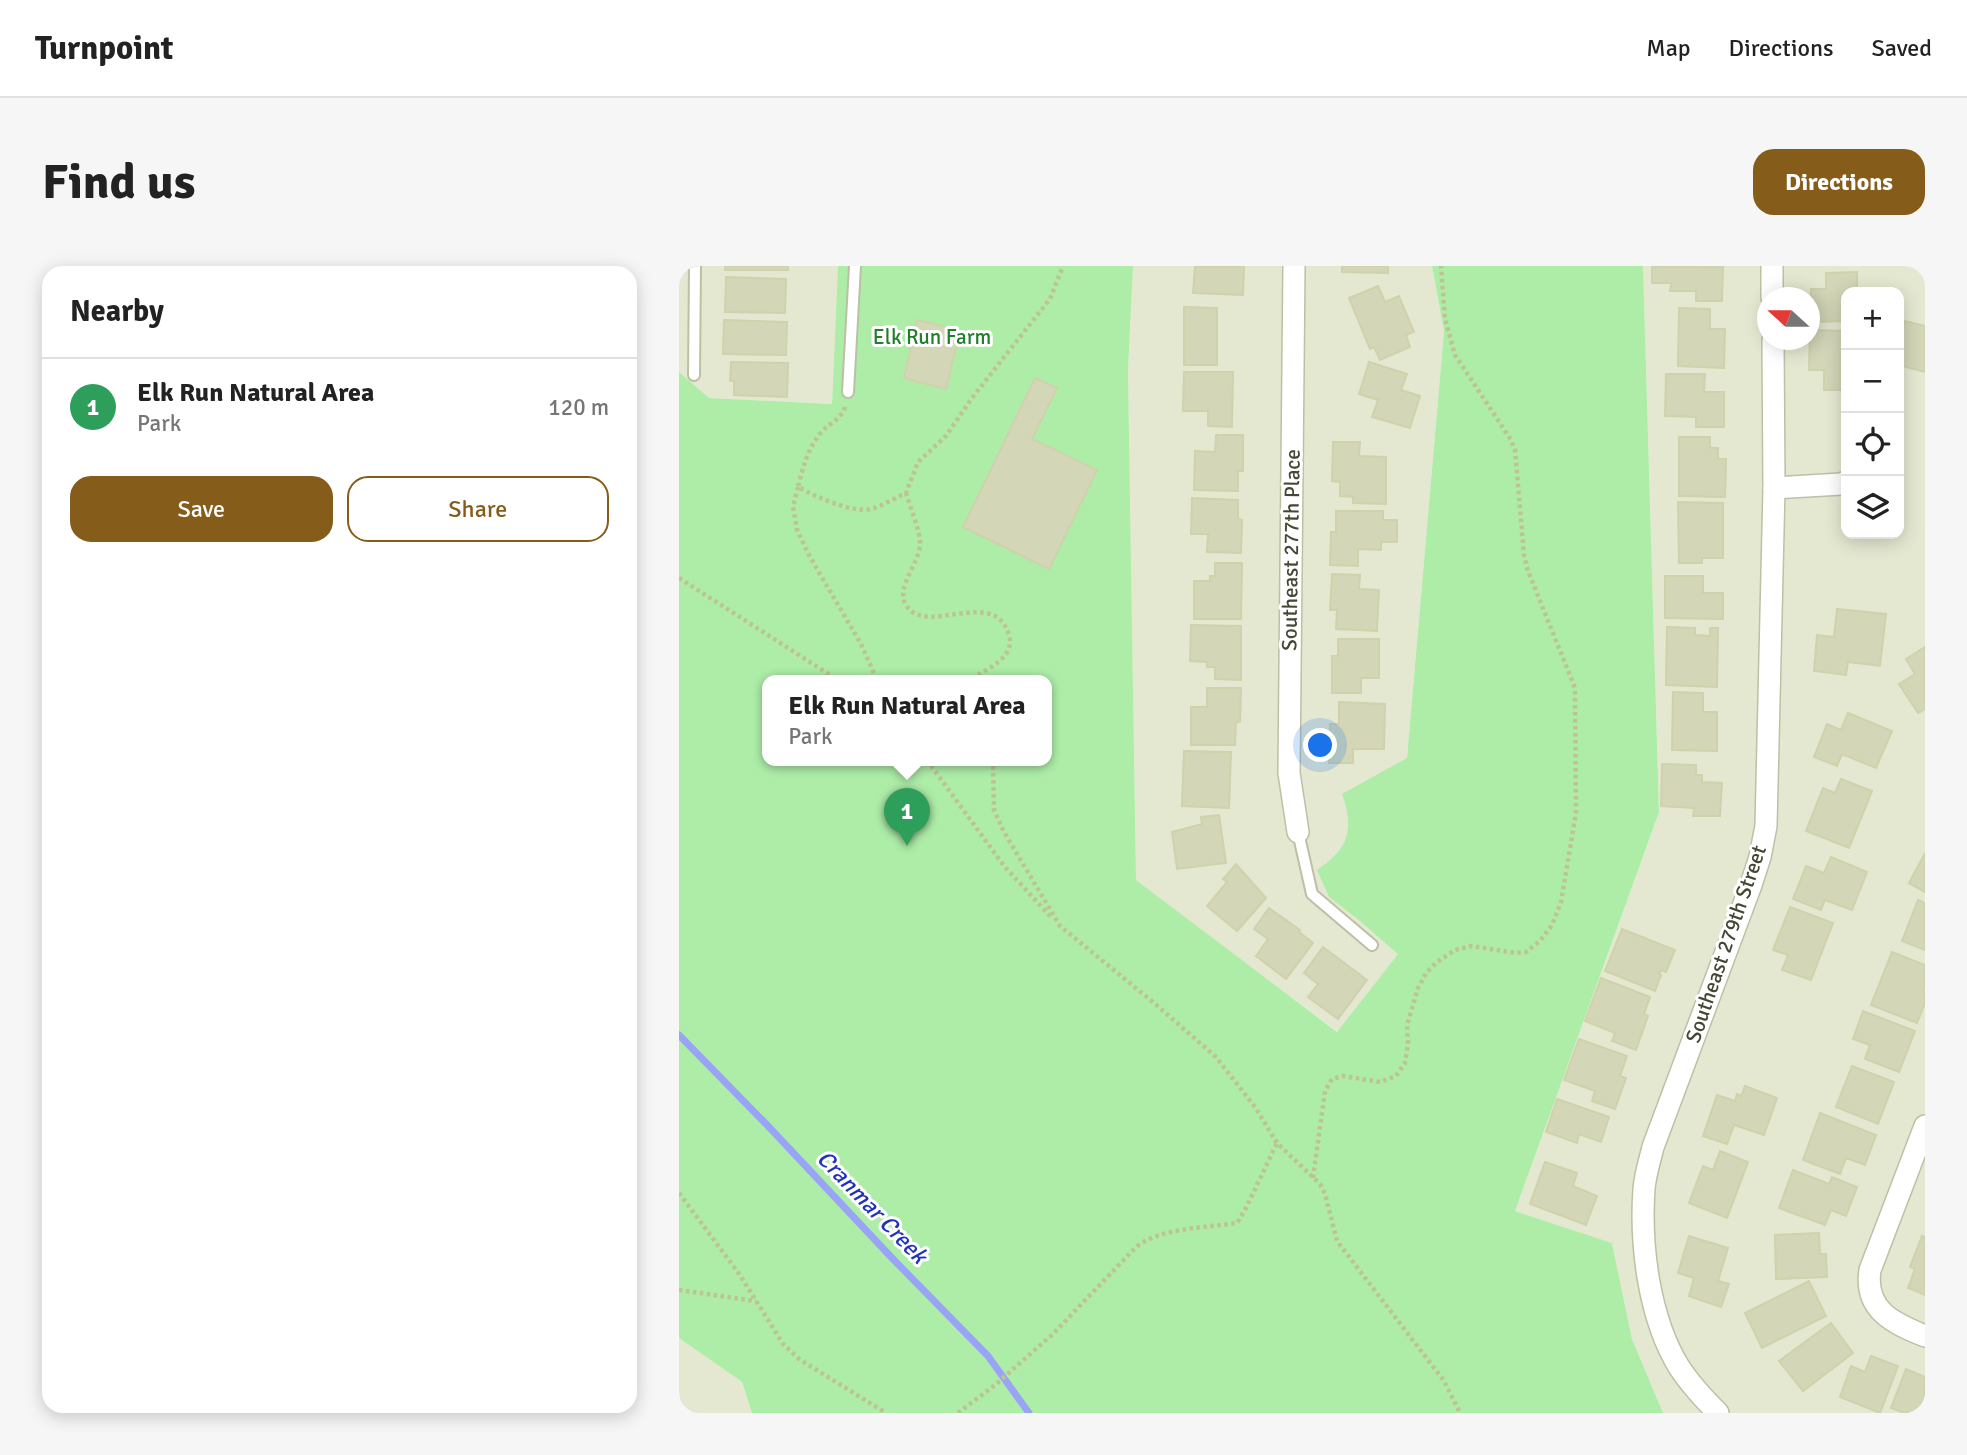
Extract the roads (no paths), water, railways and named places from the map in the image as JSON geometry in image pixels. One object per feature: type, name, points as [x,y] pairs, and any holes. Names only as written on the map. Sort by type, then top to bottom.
[{"type":"street","name":"Southeast 277th Place","points":[[1294,266],[1289,773],[1299,832]]},
{"type":"street","points":[[1772,266],[1772,287]]},
{"type":"street","name":"Southeast 279th Street","points":[[1717,1413],[1679,1367],[1662,1331],[1649,1282],[1644,1188],[1653,1147],[1751,885],[1766,826],[1774,488],[1773,350]]},
{"type":"street","points":[[1774,488],[1841,484]]},
{"type":"street","points":[[1925,1126],[1870,1270],[1868,1285],[1884,1316],[1896,1325],[1925,1336]]},
{"type":"lane","points":[[694,375],[695,266]]},
{"type":"lane","points":[[848,392],[855,266]]},
{"type":"lane","points":[[1299,832],[1312,894],[1372,945]]},
{"type":"waterway","name":"Cranmar Creek","points":[[679,1035],[988,1356],[1029,1413]]},
{"type":"place","name":"Elk Run Natural Area","points":[[907,846]]},
{"type":"park label","name":"Elk Run Farm","points":[[932,337]]}]
